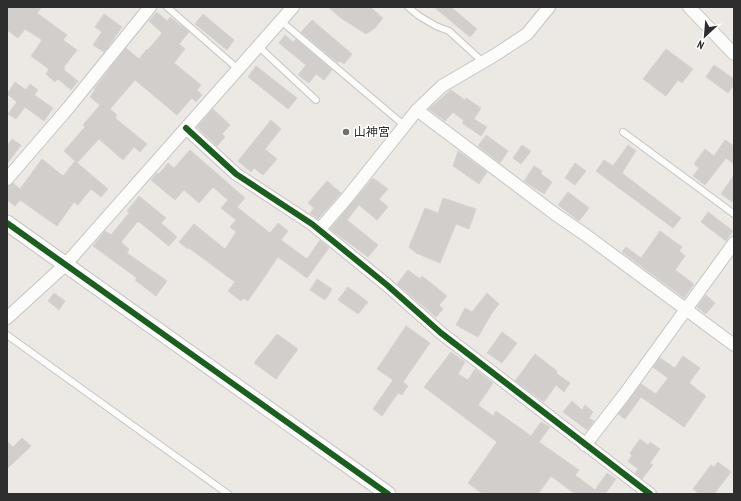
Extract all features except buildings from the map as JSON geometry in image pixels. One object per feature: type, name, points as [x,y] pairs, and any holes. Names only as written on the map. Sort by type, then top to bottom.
[{"type":"street","points":[[7,179],[69,107],[150,7]]},
{"type":"street","points":[[7,318],[65,265],[292,7]]},
{"type":"street","points":[[319,230],[346,199],[417,110],[442,86],[527,34],[549,7]]},
{"type":"street","points":[[688,7],[734,54]]},
{"type":"street","points":[[417,110],[555,214],[734,345]]},
{"type":"street","points":[[186,128],[236,174],[312,224],[387,285],[441,333],[650,494]]},
{"type":"street","points":[[7,223],[388,494]]},
{"type":"street","points":[[585,445],[624,395],[734,243]]},
{"type":"lane","points":[[167,7],[238,68]]},
{"type":"lane","points":[[408,7],[419,16],[436,26],[449,31],[483,62]]},
{"type":"lane","points":[[281,20],[405,126]]},
{"type":"lane","points":[[258,46],[316,100]]},
{"type":"lane","points":[[623,132],[734,214]]},
{"type":"lane","points":[[7,335],[228,494]]},
{"type":"cycle path","points":[[186,128],[236,174],[312,224],[387,285],[441,333],[650,494]]},
{"type":"cycle path","points":[[7,223],[388,494]]},
{"type":"place","name":"山神宮","points":[[346,132]]}]
